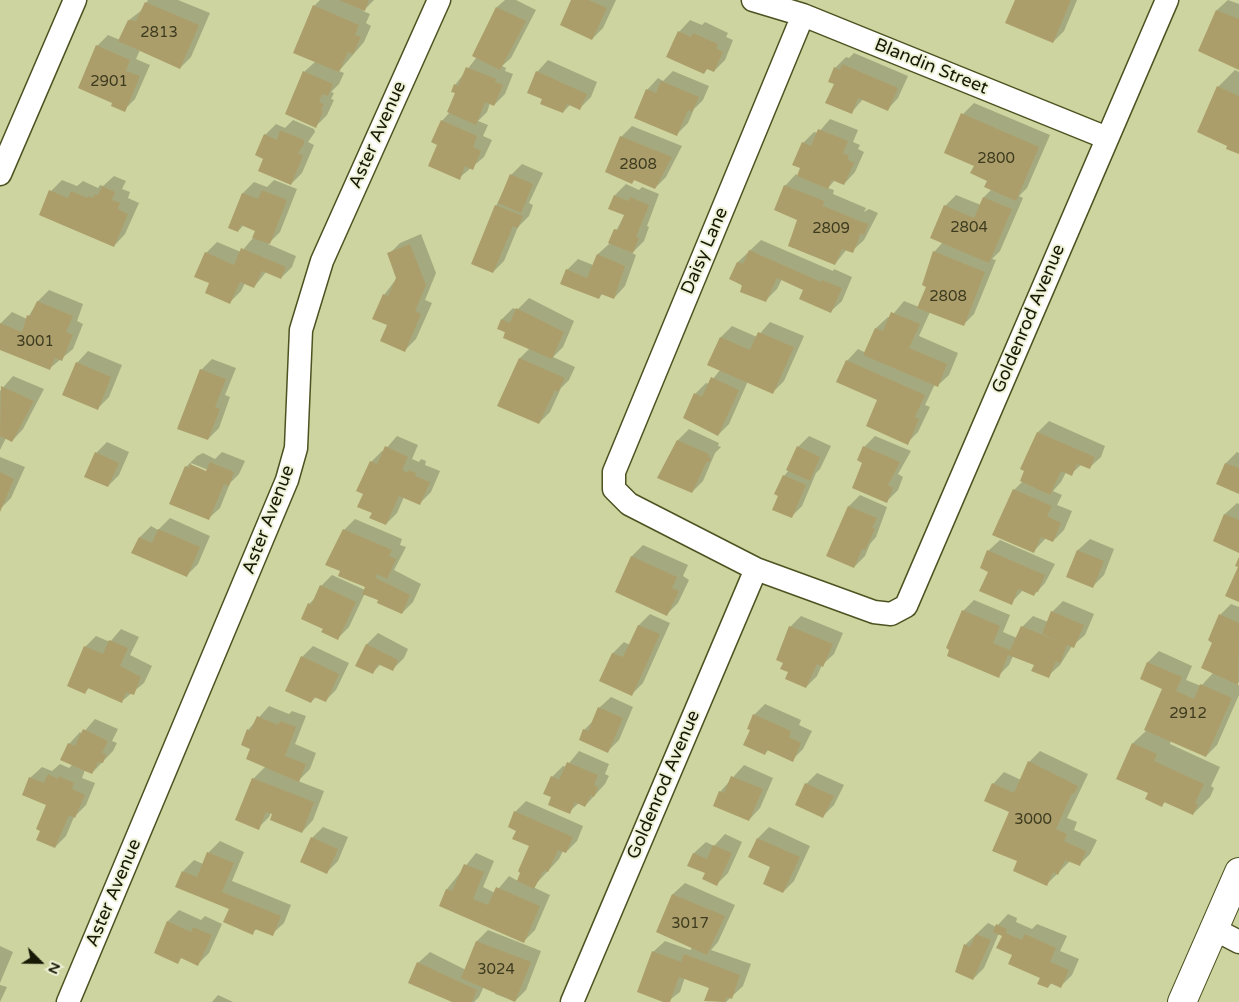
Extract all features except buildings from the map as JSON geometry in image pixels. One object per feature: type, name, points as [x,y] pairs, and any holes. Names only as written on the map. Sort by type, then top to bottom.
[{"type":"street","points":[[0,174],[75,0]]},
{"type":"street","name":"Aster Avenue","points":[[68,1002],[287,480],[296,448],[301,330],[319,269],[439,0]]},
{"type":"street","name":"Blandin Street","points":[[753,0],[803,15],[1107,138]]},
{"type":"street","name":"Goldenrod Avenue","points":[[572,1002],[756,569],[874,612],[891,614],[906,606],[1166,0]]},
{"type":"street","name":"Daisy Lane","points":[[756,569],[629,504],[614,489],[614,472],[803,15]]},
{"type":"street","points":[[1182,1002],[1239,872]]},
{"type":"street","points":[[1214,929],[1239,942]]}]
